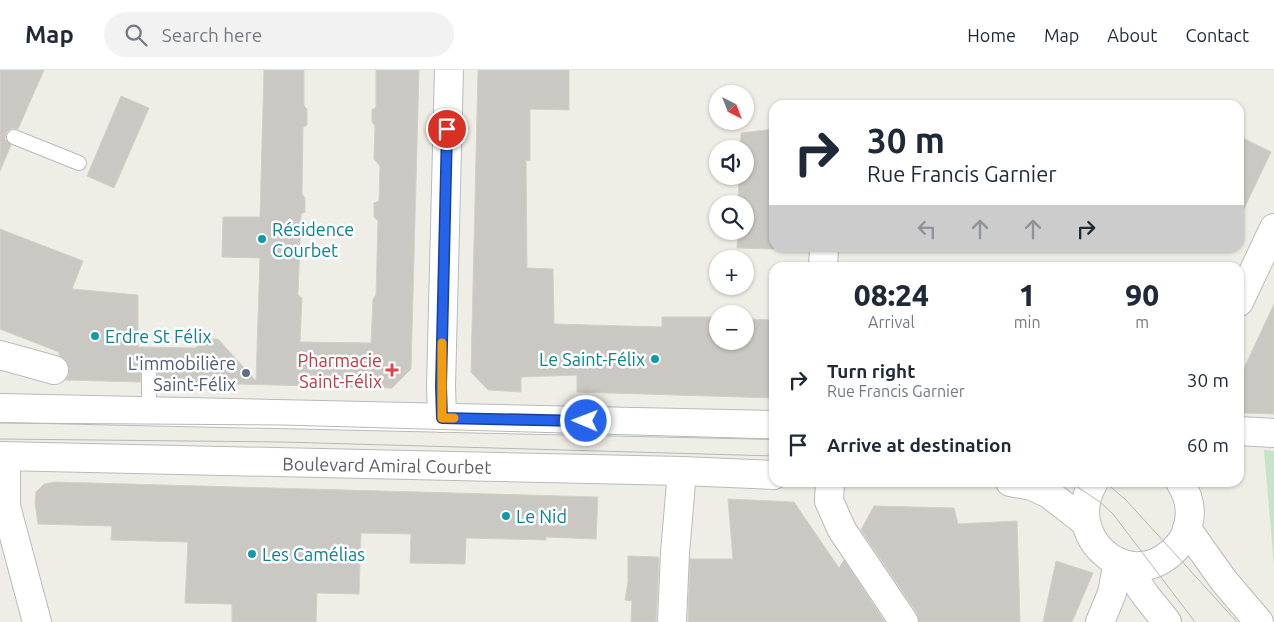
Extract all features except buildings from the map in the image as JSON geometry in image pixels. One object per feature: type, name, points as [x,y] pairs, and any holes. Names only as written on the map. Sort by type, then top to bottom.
[{"type":"street","points":[[442,418],[441,386],[448,70]]},
{"type":"street","points":[[1244,291],[1274,228]]},
{"type":"street","points":[[0,356],[54,370]]},
{"type":"street","points":[[0,408],[769,425]]},
{"type":"street","points":[[1244,431],[1274,433]]},
{"type":"street","points":[[3,457],[6,506],[37,622]]},
{"type":"street","name":"Boulevard Amiral Courbet","points":[[3,457],[682,471],[769,475]]},
{"type":"street","points":[[672,622],[675,553],[682,471]]},
{"type":"street","points":[[830,487],[830,501],[842,530],[904,622]]},
{"type":"street","points":[[1034,487],[1050,494],[1085,522]]},
{"type":"street","points":[[1092,487],[1086,503],[1085,522],[1094,543],[1105,555],[1121,563],[1145,565],[1162,559],[1179,545],[1187,529],[1190,518],[1190,506],[1183,487]]},
{"type":"street","points":[[1187,529],[1224,582],[1259,622]]},
{"type":"street","points":[[1100,622],[1112,593],[1121,563]]},
{"type":"street","points":[[1121,563],[1167,622]]},
{"type":"lane","points":[[14,137],[79,163]]},
{"type":"lane","points":[[149,374],[149,411]]},
{"type":"green space","points":[[1264,450],[1274,451],[1274,566]]},
{"type":"tram line","points":[[0,423],[282,425],[769,439]]},
{"type":"tram line","points":[[0,439],[283,442],[769,456]]},
{"type":"tram line","points":[[1078,487],[1100,502],[1113,514],[1195,622]]},
{"type":"tram line","points":[[1111,487],[1126,500],[1237,622]]},
{"type":"slow traffic","points":[[442,343],[442,418],[454,418]]},
{"type":"place","name":"Résidence Courbet","points":[[262,239]]},
{"type":"place","name":"Erdre St Félix","points":[[95,336]]},
{"type":"place","name":"Le Saint-Félix","points":[[655,359]]},
{"type":"place","name":"Pharmacie Saint-Félix","points":[[392,370]]},
{"type":"place","name":"L'immobilière Saint-Félix","points":[[246,373]]},
{"type":"place","name":"Le Nid","points":[[506,516]]},
{"type":"place","name":"Les Camélias","points":[[252,554]]},
{"type":"route","points":[[447,129],[441,386],[442,418],[586,421]]}]
